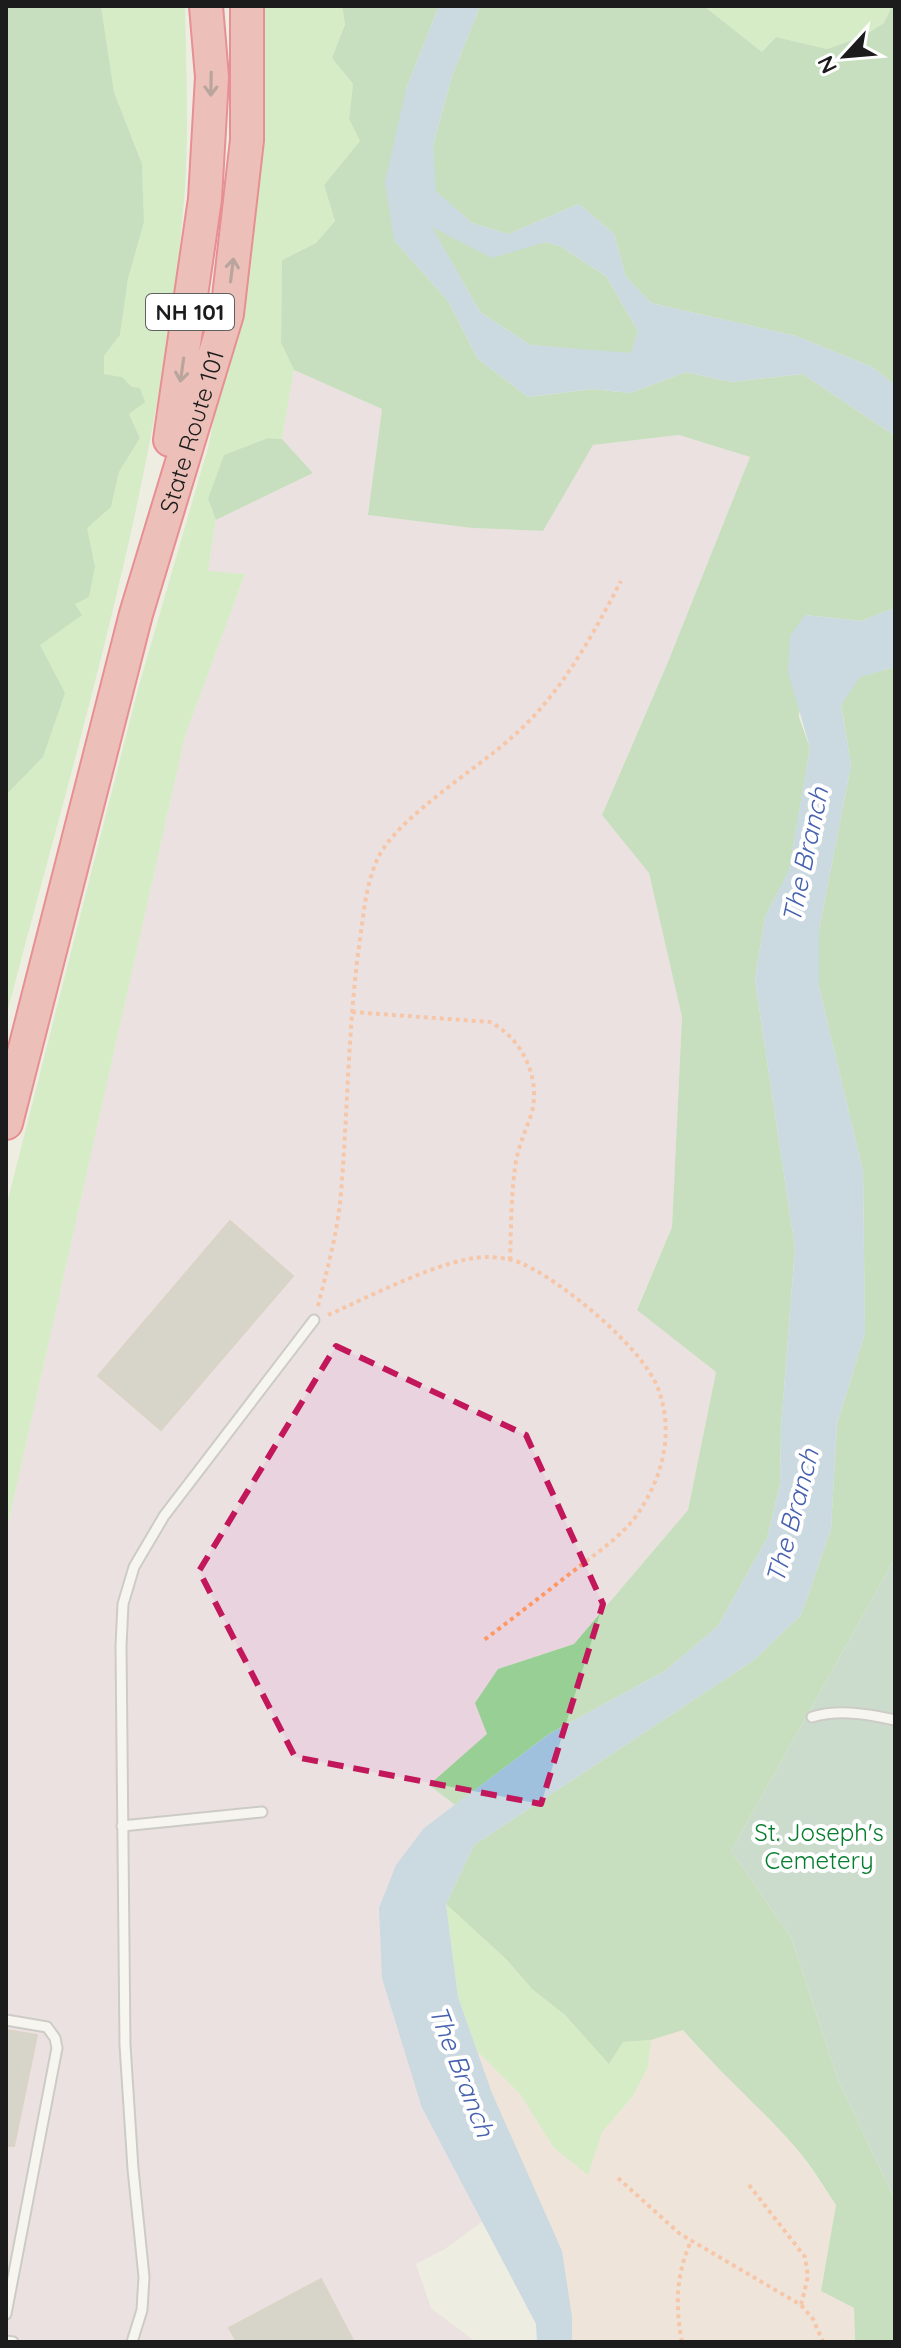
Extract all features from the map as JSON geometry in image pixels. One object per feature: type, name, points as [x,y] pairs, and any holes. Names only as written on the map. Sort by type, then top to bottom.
[{"type":"highway","name":"State Route 101","points":[[136,614],[177,407],[205,199],[212,77],[206,6]]},
{"type":"highway","name":"State Route 101","points":[[6,1123],[136,614],[227,314],[247,140],[247,6]]},
{"type":"lane","points":[[132,2342],[142,2310],[144,2277],[125,2045],[123,1604],[134,1567],[164,1516],[314,1320]]},
{"type":"lane","points":[[812,1717],[847,1713],[895,1720]]},
{"type":"lane","points":[[122,1826],[262,1812]]},
{"type":"lane","points":[[6,2020],[47,2027],[55,2038],[57,2048],[6,2314]]},
{"type":"lane","points":[[6,2341],[13,2342]]},
{"type":"path","points":[[314,1320],[329,1265],[341,1197],[352,1012],[368,886],[380,854],[407,822],[511,738],[549,701],[593,635],[621,581]]},
{"type":"path","points":[[352,1012],[490,1022],[505,1029],[518,1044],[533,1083],[532,1113],[521,1139],[515,1169],[510,1260]]},
{"type":"path","points":[[314,1320],[464,1259],[489,1257],[521,1262],[570,1292],[644,1363],[659,1389],[667,1441],[659,1473],[641,1509],[616,1538],[484,1640]]},
{"type":"path","points":[[618,2178],[691,2241],[801,2305],[813,2319],[823,2342]]},
{"type":"path","points":[[749,2185],[805,2257],[808,2276],[801,2305]]},
{"type":"path","points":[[682,2342],[678,2290],[680,2266],[691,2241]]},
{"type":"highlighted area","points":[[336,1346],[526,1435],[603,1604],[541,1804],[295,1757],[199,1571]]},
{"type":"shaded area","points":[[294,370],[382,409],[369,515],[472,528],[543,531],[592,445],[679,435],[750,457],[668,662],[602,815],[649,872],[682,1017],[672,1227],[637,1309],[716,1372],[688,1510],[574,1644],[498,1669],[488,1734],[429,1785],[455,1805],[424,1828],[422,2108],[482,2222],[445,2249],[416,2264],[431,2308],[476,2342],[6,2342],[6,1533],[185,736],[245,574],[208,572],[216,520],[313,473],[282,439]]},
{"type":"shaded area","points":[[682,2029],[799,2151],[836,2205],[821,2291],[854,2308],[855,2342],[572,2342],[572,2317],[477,2051],[520,2094],[554,2148],[602,2132],[633,2096],[648,2067],[651,2040]]},
{"type":"green space","points":[[6,6],[101,6],[114,92],[142,164],[144,222],[128,279],[120,335],[104,356],[104,374],[122,377],[132,387],[140,388],[145,402],[129,414],[140,438],[119,472],[111,507],[87,528],[95,566],[89,597],[75,604],[82,615],[40,645],[65,693],[43,757],[6,795]]},
{"type":"green space","points":[[101,6],[185,6],[185,188],[174,292],[138,502],[88,710],[6,1017],[6,795],[43,757],[40,645],[6,578],[95,564],[86,528],[111,507],[119,472],[140,438],[129,414],[132,387],[122,377],[103,374],[104,356],[120,335],[128,279],[144,222],[142,164],[114,92]]},
{"type":"green space","points":[[261,6],[342,6],[345,23],[332,58],[353,84],[349,119],[360,141],[324,185],[335,221],[316,243],[282,260],[281,343],[294,370],[282,439],[268,438],[208,499],[216,520],[208,571],[245,574],[185,736],[6,1533],[6,1207],[138,689],[209,444],[240,286]]},
{"type":"green space","points":[[342,6],[439,6],[406,89],[394,240],[448,301],[478,359],[528,397],[593,389],[630,393],[686,372],[731,382],[803,374],[895,436],[895,608],[861,621],[805,615],[799,717],[810,748],[789,871],[765,917],[755,980],[795,1248],[781,1428],[780,1485],[767,1538],[718,1626],[665,1671],[549,1734],[455,1805],[429,1785],[487,1734],[475,1703],[498,1669],[574,1644],[688,1510],[716,1372],[637,1310],[672,1227],[682,1017],[649,873],[602,815],[668,662],[750,457],[679,435],[593,445],[543,531],[472,528],[368,515],[382,409],[294,370],[281,343],[282,260],[316,243],[335,221],[324,185],[360,141],[349,119],[353,84],[332,58],[345,24]]},
{"type":"green space","points":[[480,6],[704,6],[762,52],[776,37],[827,49],[863,36],[884,23],[892,6],[895,6],[895,385],[872,367],[796,336],[651,303],[626,277],[614,234],[579,204],[508,234],[472,223],[435,191],[433,145],[452,76]]},
{"type":"green space","points":[[704,6],[892,6],[884,23],[862,36],[827,49],[776,37],[762,52]]},
{"type":"green space","points":[[431,226],[445,232],[525,246],[546,242],[560,246],[606,276],[638,331],[631,354],[530,345],[480,312]]},
{"type":"green space","points":[[268,438],[282,439],[313,473],[216,520],[208,499],[224,455]]},
{"type":"green space","points":[[895,667],[895,1558],[731,1851],[791,1937],[838,2080],[895,2200],[895,2342],[855,2342],[854,2308],[821,2291],[836,2205],[807,2161],[782,2133],[683,2030],[651,2040],[623,2042],[609,2064],[565,2015],[532,1989],[506,1959],[446,1904],[474,1845],[754,1660],[801,1615],[831,1529],[837,1424],[865,1333],[863,1171],[819,987],[819,930],[851,765],[841,704],[859,677]]},
{"type":"green space","name":"St. Joseph's Cemetery","points":[[895,1558],[895,2200],[838,2080],[791,1937],[731,1851]]},
{"type":"green space","points":[[446,1904],[506,1959],[532,1989],[565,2015],[609,2063],[623,2042],[651,2040],[648,2067],[633,2096],[602,2132],[588,2175],[554,2148],[520,2094],[477,2051],[458,1997]]},
{"type":"water","points":[[439,6],[480,6],[452,76],[433,145],[436,191],[472,223],[508,234],[579,204],[614,234],[626,277],[651,303],[796,336],[872,367],[895,385],[895,436],[803,374],[731,382],[686,372],[630,393],[593,389],[528,397],[478,359],[448,301],[394,240],[385,182],[406,89]],"holes":[[[432,227],[492,258],[546,242],[560,246],[606,276],[638,331],[631,353],[530,345],[480,312]]]},
{"type":"water","name":"The Branch","points":[[895,608],[895,667],[860,677],[841,705],[851,765],[819,930],[819,987],[863,1171],[865,1333],[837,1424],[831,1529],[801,1615],[754,1660],[474,1845],[446,1904],[458,1997],[492,2093],[562,2251],[572,2317],[572,2342],[537,2342],[536,2324],[422,2108],[382,1978],[379,1908],[396,1865],[424,1828],[549,1734],[665,1671],[718,1626],[767,1538],[780,1485],[781,1428],[795,1248],[755,980],[765,917],[789,870],[810,748],[788,672],[790,636],[805,615],[861,621]]},
{"type":"building","points":[[230,1221],[293,1276],[161,1430],[98,1376]]},
{"type":"building","points":[[6,2030],[37,2035],[14,2146],[6,2146]]},
{"type":"building","points":[[321,2279],[354,2342],[237,2342],[229,2328]]}]
